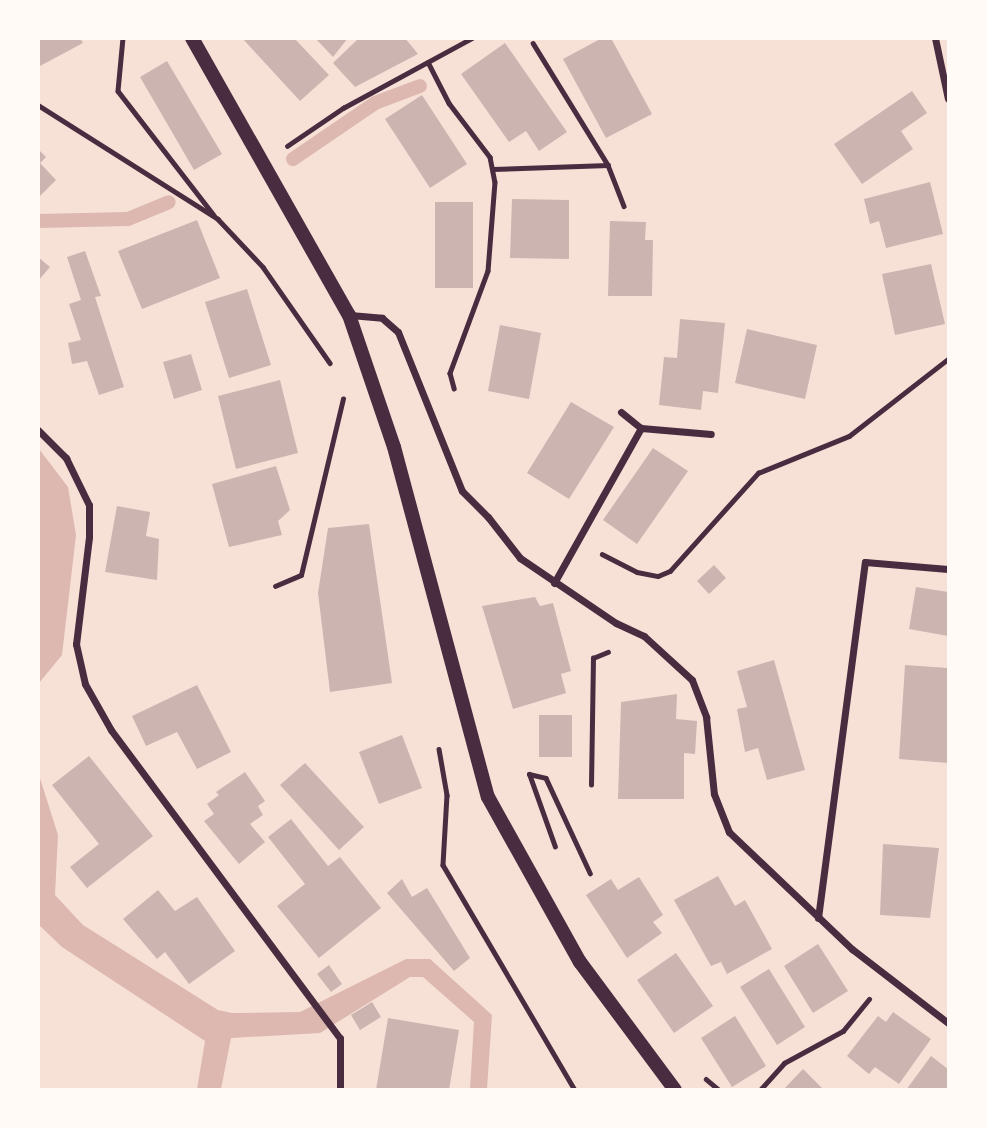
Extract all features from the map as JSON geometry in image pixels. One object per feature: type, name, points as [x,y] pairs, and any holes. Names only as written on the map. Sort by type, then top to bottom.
[{"type":"main road","points":[[192,38],[349,315],[394,447],[458,696],[488,797],[580,962],[675,1090]]},
{"type":"street","points":[[935,38],[948,99]]},
{"type":"street","points":[[349,315],[382,318],[398,332],[462,492],[488,517],[520,558],[554,583],[644,636],[680,665],[700,693],[714,794],[729,832],[818,919],[948,1023]]},
{"type":"street","points":[[621,412],[641,428],[712,434]]},
{"type":"street","points":[[554,583],[641,428]]},
{"type":"street","points":[[38,430],[66,458],[89,505],[89,537],[76,644],[85,684],[111,730],[340,1038],[341,1090]]},
{"type":"street","points":[[818,919],[865,562],[948,569]]},
{"type":"path","points":[[123,38],[118,91],[218,219],[263,267],[331,365]]},
{"type":"path","points":[[263,162],[343,108],[472,38]]},
{"type":"path","points":[[533,43],[608,165],[624,205]]},
{"type":"path","points":[[428,62],[449,103],[490,157],[493,169],[488,271],[450,373],[457,398]]},
{"type":"path","points":[[38,105],[218,219]]},
{"type":"path","points":[[493,169],[608,165]]},
{"type":"path","points":[[594,550],[637,572],[658,576],[670,571],[758,473],[849,436],[948,359]]},
{"type":"path","points":[[275,586],[301,575],[346,387],[374,387]]},
{"type":"path","points":[[591,785],[593,658],[644,636]]},
{"type":"path","points":[[458,696],[436,728],[447,796],[443,865],[575,1090]]},
{"type":"path","points":[[535,880],[558,867],[530,774],[546,778],[590,873]]},
{"type":"path","points":[[760,1090],[784,1063],[843,1031],[886,976]]},
{"type":"shaded area","points":[[39,449],[68,487],[76,535],[62,655],[39,683]]},
{"type":"shaded area","points":[[38,772],[58,835],[55,895],[83,925],[218,1010],[232,1013],[300,1012],[406,959],[430,959],[492,1015],[487,1089],[470,1089],[474,1022],[423,977],[410,977],[320,1033],[231,1038],[221,1089],[197,1089],[205,1041],[62,947],[39,925]]},
{"type":"building","points":[[38,38],[80,38],[83,43],[40,66]]},
{"type":"building","points":[[242,38],[294,38],[329,75],[300,101]]},
{"type":"building","points":[[315,38],[348,38],[333,57]]},
{"type":"building","points":[[359,38],[405,38],[418,54],[355,87],[333,63]]},
{"type":"building","points":[[602,38],[611,38],[652,114],[606,138],[563,59]]},
{"type":"building","points":[[505,43],[567,132],[539,151],[526,131],[509,142],[461,74]]},
{"type":"building","points":[[167,61],[222,154],[194,170],[140,77]]},
{"type":"building","points":[[912,91],[927,113],[901,131],[913,149],[862,184],[834,144]]},
{"type":"building","points":[[422,95],[467,164],[430,188],[385,119]]},
{"type":"building","points":[[38,149],[46,157],[40,163],[56,180],[38,198]]},
{"type":"building","points":[[930,182],[943,234],[886,248],[879,221],[870,224],[864,199]]},
{"type":"building","points":[[512,199],[569,200],[569,259],[510,258]]},
{"type":"building","points":[[435,202],[473,202],[473,288],[435,288]]},
{"type":"building","points":[[197,220],[220,278],[142,309],[118,251]]},
{"type":"building","points":[[610,221],[646,222],[645,240],[653,240],[652,296],[608,296]]},
{"type":"building","points":[[85,251],[101,296],[95,297],[124,387],[99,395],[87,361],[72,364],[68,343],[81,340],[69,304],[81,300],[67,257]]},
{"type":"building","points":[[38,257],[50,267],[38,281]]},
{"type":"building","points":[[931,264],[945,324],[895,335],[882,274]]},
{"type":"building","points":[[247,289],[271,365],[229,378],[205,302]]},
{"type":"building","points":[[680,319],[725,323],[718,393],[703,391],[701,410],[659,405],[664,357],[677,358]]},
{"type":"building","points":[[500,325],[541,333],[529,399],[488,391]]},
{"type":"building","points":[[747,329],[817,345],[805,399],[735,383]]},
{"type":"building","points":[[191,354],[202,390],[174,399],[163,362]]},
{"type":"building","points":[[280,380],[298,453],[236,469],[218,396]]},
{"type":"building","points":[[571,402],[614,427],[569,499],[527,473]]},
{"type":"building","points":[[653,448],[688,471],[637,544],[603,520]]},
{"type":"building","points":[[276,466],[290,510],[278,521],[282,535],[229,547],[212,484]]},
{"type":"building","points":[[117,506],[150,512],[146,536],[159,539],[157,580],[105,572]]},
{"type":"building","points":[[369,524],[392,683],[330,692],[318,593],[328,528]]},
{"type":"building","points":[[714,565],[726,578],[709,594],[697,581]]},
{"type":"building","points":[[916,587],[948,592],[948,636],[909,629]]},
{"type":"building","points":[[535,597],[540,606],[553,603],[571,671],[561,674],[566,693],[513,709],[482,606]]},
{"type":"building","points":[[774,660],[805,770],[767,780],[758,748],[745,752],[737,709],[747,707],[737,671]]},
{"type":"building","points":[[905,665],[948,668],[948,763],[899,759]]},
{"type":"building","points":[[197,685],[231,752],[197,769],[177,732],[146,746],[132,716]]},
{"type":"building","points":[[677,694],[676,719],[697,721],[695,754],[684,753],[684,799],[618,799],[621,702]]},
{"type":"building","points":[[539,715],[572,715],[572,757],[539,757]]},
{"type":"building","points":[[402,735],[422,788],[379,804],[359,752]]},
{"type":"building","points":[[89,756],[153,836],[87,888],[70,867],[99,844],[52,785]]},
{"type":"building","points":[[305,763],[364,827],[339,850],[280,785]]},
{"type":"building","points":[[245,772],[265,801],[258,806],[263,815],[250,824],[265,842],[239,864],[204,821],[214,814],[207,804],[219,795],[216,792]]},
{"type":"building","points":[[291,819],[328,866],[340,857],[381,908],[319,958],[277,906],[305,884],[268,837]]},
{"type":"building","points":[[883,844],[939,848],[930,918],[880,915]]},
{"type":"building","points":[[718,876],[735,906],[745,900],[772,949],[727,974],[721,962],[711,966],[674,900]]},
{"type":"building","points":[[639,877],[663,915],[653,922],[662,933],[627,958],[586,895],[611,879],[618,890]]},
{"type":"building","points":[[402,879],[412,897],[427,888],[470,958],[454,971],[387,893]]},
{"type":"building","points":[[158,890],[175,911],[197,897],[235,951],[189,984],[165,952],[157,959],[123,919]]},
{"type":"building","points":[[818,944],[848,991],[813,1013],[784,966]]},
{"type":"building","points":[[676,953],[713,1006],[674,1033],[637,980]]},
{"type":"building","points":[[329,965],[342,984],[331,992],[317,974]]},
{"type":"building","points":[[769,969],[805,1027],[777,1045],[740,987]]},
{"type":"building","points":[[372,1002],[381,1017],[360,1030],[351,1015]]},
{"type":"building","points":[[893,1012],[931,1039],[899,1084],[875,1067],[869,1074],[847,1056],[878,1016],[886,1022]]},
{"type":"building","points":[[735,1016],[766,1066],[732,1087],[701,1038]]},
{"type":"building","points":[[388,1018],[459,1030],[449,1090],[376,1090]]},
{"type":"building","points":[[931,1056],[948,1069],[948,1090],[906,1090]]},
{"type":"building","points":[[803,1069],[824,1090],[783,1090]]},
{"type":"waterway","points":[[293,159],[375,103],[420,86]]},
{"type":"waterway","points":[[38,221],[128,219],[169,202]]}]
